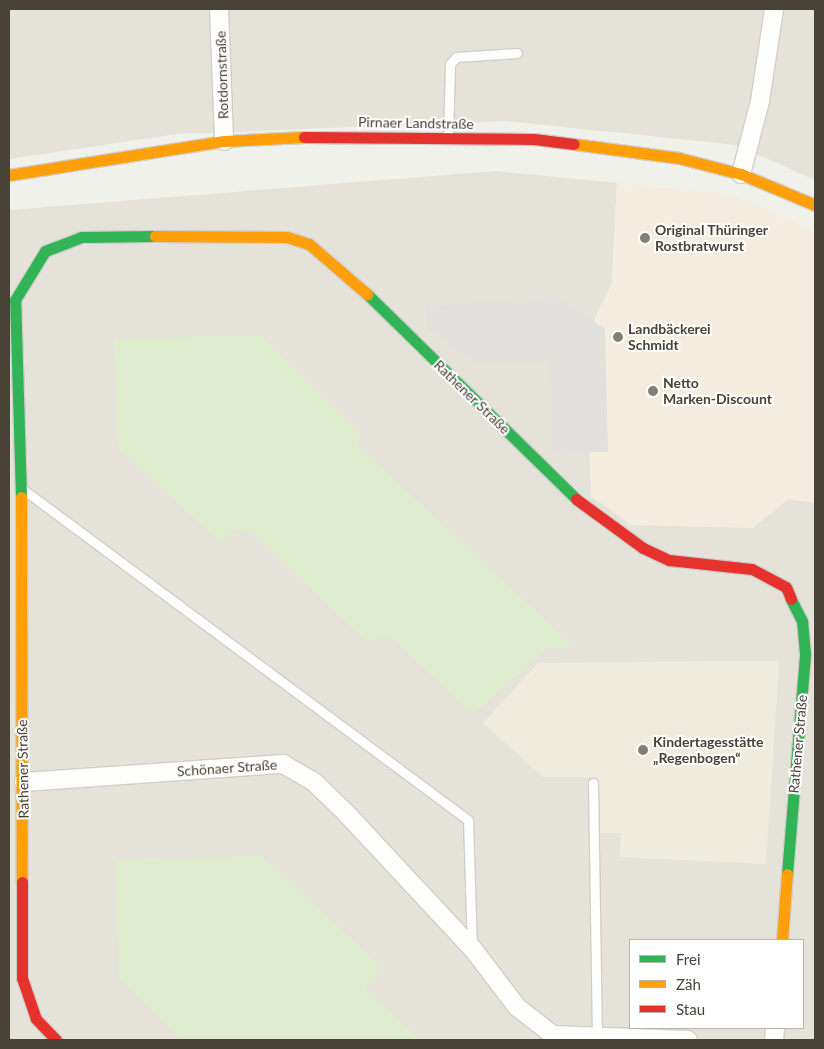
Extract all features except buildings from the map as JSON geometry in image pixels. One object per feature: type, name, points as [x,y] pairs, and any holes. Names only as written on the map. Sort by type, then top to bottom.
[{"type":"street","name":"Rotdornstraße","points":[[219,9],[224,141]]},
{"type":"street","points":[[741,174],[760,101],[774,9]]},
{"type":"street","name":"Pirnaer Landstraße","points":[[9,175],[224,141],[448,138],[534,139],[636,149],[741,174],[815,205]]},
{"type":"street","name":"Rathener Straße","points":[[56,1040],[36,1019],[22,978],[24,782],[14,599],[21,488],[15,300],[44,251],[81,237],[229,234],[287,237],[309,244],[334,262],[575,498],[643,548],[670,560],[752,569],[786,588],[802,621],[805,654],[782,939]]},
{"type":"street","name":"Schönaer Straße","points":[[24,782],[283,764],[313,781],[339,807],[472,949],[517,1007],[553,1036],[688,1040]]},
{"type":"lane","points":[[448,138],[450,64],[456,56],[517,53]]},
{"type":"lane","points":[[21,488],[201,618],[468,820],[472,949]]},
{"type":"lane","points":[[593,783],[598,1037]]},
{"type":"lane","points":[[9,977],[22,978]]},
{"type":"shaded area","points":[[9,9],[815,9],[815,180],[736,145],[505,121],[178,134],[9,159]]},
{"type":"shaded area","points":[[495,171],[617,183],[612,283],[586,337],[753,528],[788,499],[815,503],[815,1040],[9,1040],[9,210]]},
{"type":"shaded area","points":[[617,183],[732,195],[815,231],[815,503],[788,499],[753,528],[631,525],[591,496],[586,337],[612,283]]},
{"type":"shaded area","points":[[561,298],[605,329],[608,452],[552,453],[551,361],[473,362],[427,328],[426,306]]},
{"type":"shaded area","name":"Kindertagesstätte „Regenbogen“","points":[[779,661],[766,864],[620,857],[621,833],[599,833],[597,777],[543,777],[483,723],[538,663]]},
{"type":"green space","points":[[261,335],[361,434],[358,446],[574,647],[546,649],[473,714],[392,638],[365,640],[249,530],[235,530],[220,542],[118,448],[114,339]]},
{"type":"green space","points":[[261,856],[383,968],[364,988],[420,1040],[183,1040],[119,978],[115,860]]},
{"type":"traffic: fast","points":[[21,497],[15,300],[45,251],[81,237],[155,236]]},
{"type":"traffic: fast","points":[[367,294],[576,499]]},
{"type":"traffic: fast","points":[[787,874],[805,654],[802,621],[791,599]]},
{"type":"traffic: slow","points":[[9,175],[224,141],[304,137]]},
{"type":"traffic: slow","points":[[574,144],[679,158],[741,174],[815,205]]},
{"type":"traffic: slow","points":[[155,236],[287,237],[309,244],[367,294]]},
{"type":"traffic: slow","points":[[21,497],[22,882]]},
{"type":"traffic: slow","points":[[782,939],[787,874]]},
{"type":"traffic: jam","points":[[304,137],[534,139],[574,144]]},
{"type":"traffic: jam","points":[[576,499],[643,548],[669,560],[752,569],[786,587],[791,599]]},
{"type":"traffic: jam","points":[[22,882],[22,978],[36,1019],[56,1040]]},
{"type":"place","name":"Original Thüringer Rostbratwurst","points":[[645,238]]},
{"type":"place","name":"Landbäckerei Schmidt","points":[[618,337]]},
{"type":"place","name":"Netto Marken-Discount","points":[[653,391]]},
{"type":"place","name":"Kindertagesstätte „Regenbogen“","points":[[643,750]]}]
